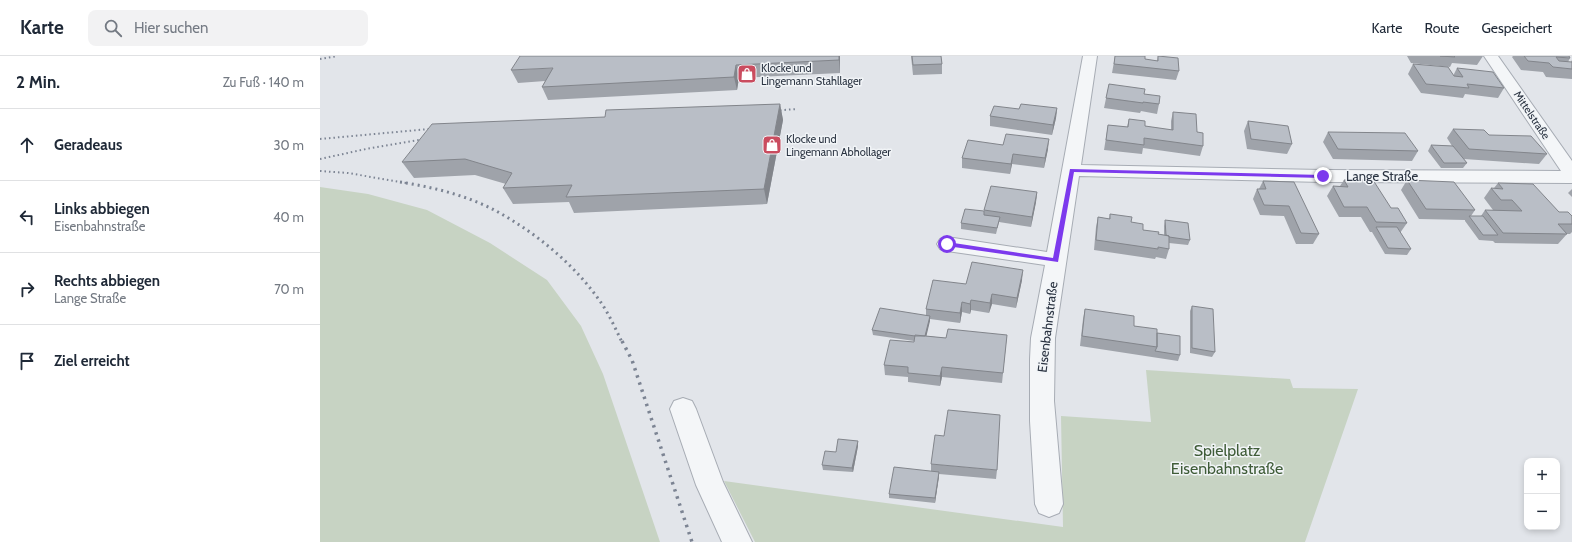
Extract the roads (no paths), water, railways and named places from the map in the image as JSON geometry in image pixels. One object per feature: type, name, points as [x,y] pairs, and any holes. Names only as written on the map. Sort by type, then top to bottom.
[{"type":"street","name":"Eisenbahnstraße","points":[[1049,504],[1042,423],[1043,338],[1090,56]]},
{"type":"street","name":"Mittelstraße","points":[[1491,56],[1572,176]]},
{"type":"street","name":"Lange Straße","points":[[1072,170],[1323,176],[1572,176]]},
{"type":"street","points":[[947,244],[1056,260]]},
{"type":"street","points":[[683,409],[710,485],[737,542]]},
{"type":"railway","points":[[320,59],[337,56]]},
{"type":"railway","points":[[771,111],[797,109]]},
{"type":"railway","points":[[320,139],[440,128]]},
{"type":"railway","points":[[320,159],[366,149],[431,138]]},
{"type":"railway","points":[[320,171],[348,173],[406,183]]},
{"type":"railway","points":[[400,182],[438,189],[475,201],[498,212],[542,241],[556,252],[592,290],[602,304],[622,342]]},
{"type":"railway","points":[[622,341],[632,360],[692,542]]},
{"type":"place","name":"Klocke und Lingemann Stahllager","points":[[747,74]]},
{"type":"place","name":"Klocke und Lingemann Abhollager","points":[[772,145]]},
{"type":"park label","name":"Spielplatz Eisenbahnstraße","points":[[1227,459]]}]
